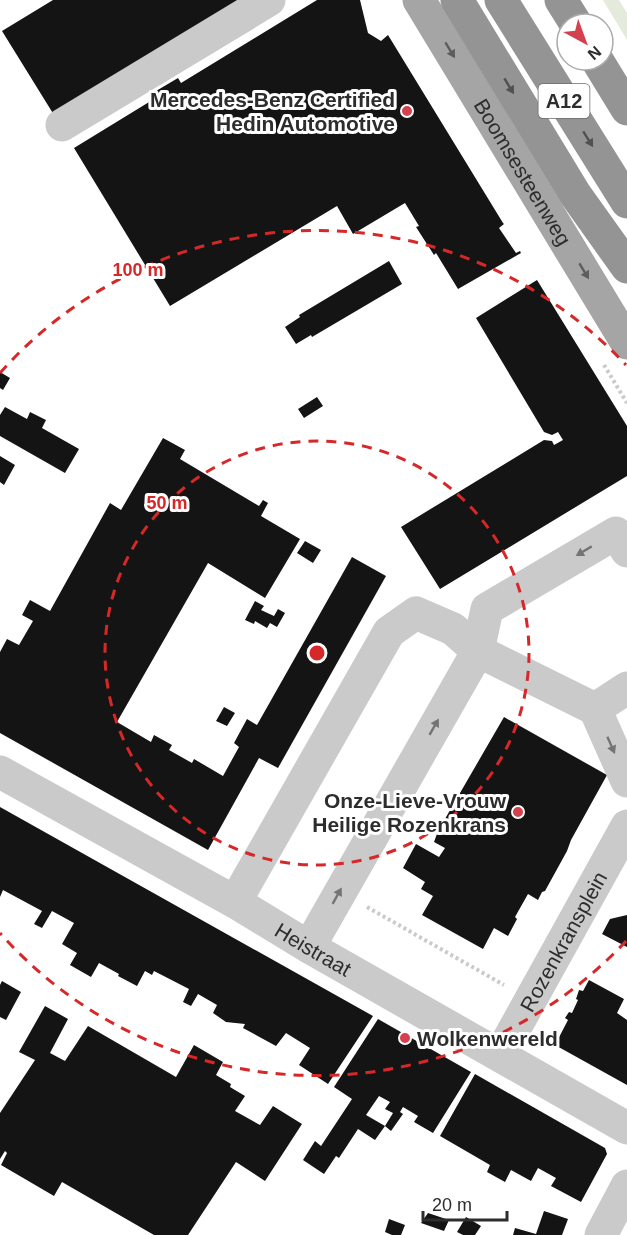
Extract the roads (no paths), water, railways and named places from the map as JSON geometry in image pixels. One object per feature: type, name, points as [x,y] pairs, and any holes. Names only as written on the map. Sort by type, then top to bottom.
[{"type":"highway","points":[[457,0],[575,194],[627,267]]},
{"type":"highway","name":"A12","points":[[501,0],[627,202]]},
{"type":"highway","name":"A12","points":[[604,72],[627,109]]},
{"type":"main road","name":"Boomsesteenweg","points":[[419,0],[627,343]]},
{"type":"street","points":[[62,125],[269,0]]},
{"type":"street","points":[[309,947],[478,651],[487,609],[616,533],[627,551]]},
{"type":"street","points":[[235,902],[389,632],[416,613],[453,629],[478,651],[596,709],[627,781]]},
{"type":"street","points":[[596,709],[627,688]]},
{"type":"street","name":"Heistraat","points":[[0,772],[235,902],[309,947],[627,1128]]},
{"type":"street","name":"Rozenkransplein","points":[[500,1055],[627,826]]},
{"type":"street","points":[[601,1235],[627,1186]]},
{"type":"place","name":"Mercedes-Benz Certified Hedin Automotive","points":[[407,111]]},
{"type":"place","name":"Onze-Lieve-Vrouw Heilige Rozenkrans","points":[[518,812]]},
{"type":"place","name":"Wolkenwereld","points":[[405,1038]]}]
